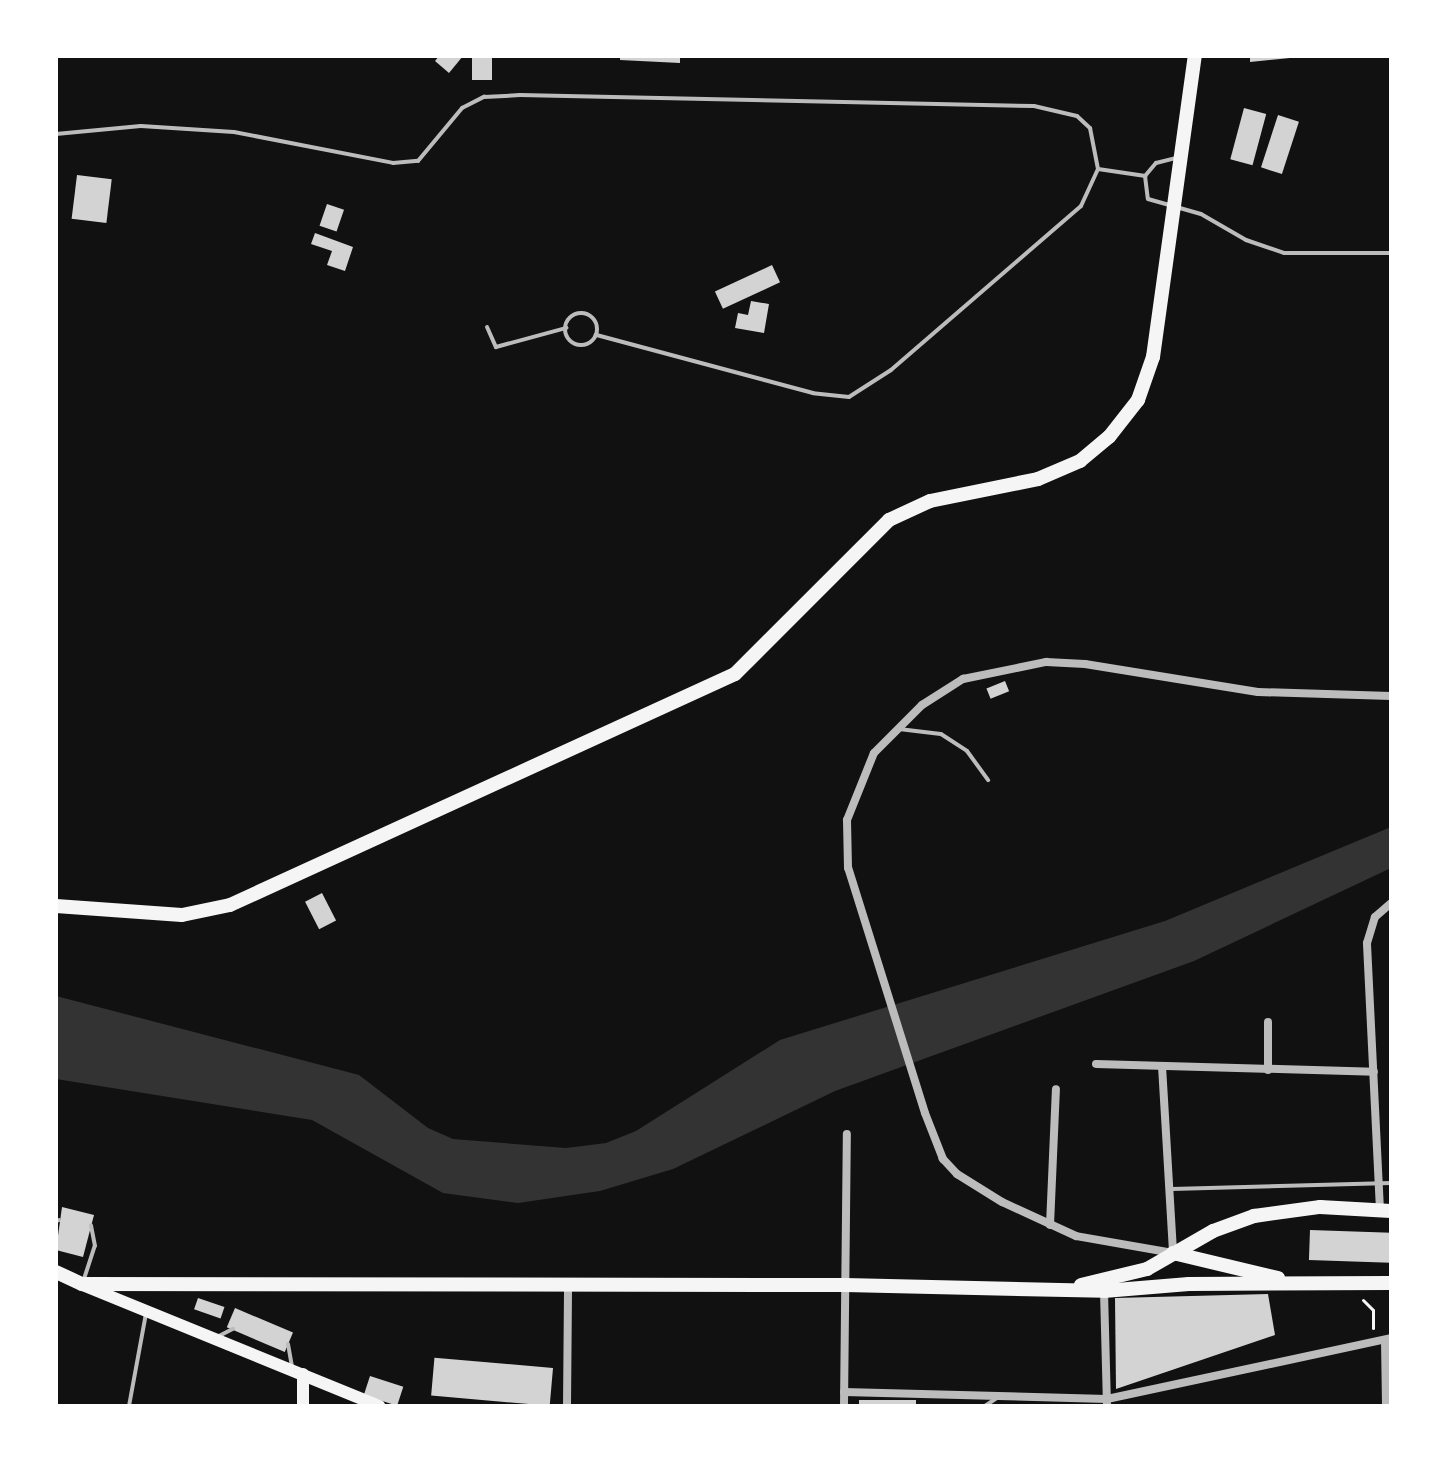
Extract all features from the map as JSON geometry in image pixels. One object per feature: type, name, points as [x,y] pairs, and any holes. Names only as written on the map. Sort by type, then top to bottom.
[{"type":"main road","points":[[56,906],[182,915],[230,905],[735,674],[889,520],[930,501],[1038,479],[1080,461],[1109,437],[1138,400],[1147,378],[1195,56]]},
{"type":"main road","points":[[1073,1287],[1147,1269],[1229,1224],[1273,1212],[1320,1207],[1386,1211]]},
{"type":"main road","points":[[1173,1253],[1301,1284]]},
{"type":"main road","points":[[56,1272],[379,1406]]},
{"type":"main road","points":[[82,1284],[845,1285],[1073,1287],[1104,1291],[1391,1283]]},
{"type":"main road","points":[[297,1372],[303,1406]]},
{"type":"street","points":[[1162,1066],[1173,1253],[1099,1241],[1050,1225],[957,1174],[943,1159],[925,1113],[866,934],[848,868],[847,820],[860,778],[895,729],[963,679],[1046,662],[1085,664],[1258,692],[1391,696]]},
{"type":"street","points":[[1386,1211],[1380,1182],[1367,943],[1375,917],[1391,903]]},
{"type":"street","points":[[1268,1022],[1268,1070]]},
{"type":"street","points":[[1096,1064],[1374,1072]]},
{"type":"street","points":[[1050,1225],[1056,1089]]},
{"type":"street","points":[[844,1406],[847,1134]]},
{"type":"street","points":[[567,1406],[568,1286]]},
{"type":"street","points":[[1104,1291],[1107,1402]]},
{"type":"street","points":[[844,1392],[1107,1402],[1388,1340],[1386,1406]]},
{"type":"lane","points":[[56,134],[141,126],[234,132],[393,163],[418,161],[462,108],[484,97],[1034,106],[1077,116],[1090,128],[1098,169],[1081,206],[891,370],[849,397],[813,393],[596,335]]},
{"type":"lane","points":[[1181,158],[1156,163],[1145,176],[1148,199],[1284,253],[1391,253]]},
{"type":"lane","points":[[1098,169],[1145,176]]},
{"type":"lane","points":[[588,314],[596,323],[596,335],[587,344],[575,343],[566,328],[571,317],[588,314]]},
{"type":"lane","points":[[487,327],[496,347],[566,328]]},
{"type":"lane","points":[[895,729],[941,734],[967,751],[988,780]]},
{"type":"lane","points":[[1169,1189],[1391,1183]]},
{"type":"lane","points":[[82,1284],[95,1246],[91,1225]]},
{"type":"lane","points":[[129,1406],[146,1310]]},
{"type":"lane","points":[[215,1338],[233,1329]]},
{"type":"lane","points":[[288,1344],[297,1372]]},
{"type":"lane","points":[[985,1406],[999,1396]]},
{"type":"path","points":[[1351,1297],[1373,1310],[1373,1344]]},
{"type":"shaded area","points":[[1391,827],[1391,868],[1194,961],[835,1091],[673,1169],[600,1191],[518,1203],[443,1193],[312,1120],[56,1079],[56,996],[359,1075],[428,1128],[453,1139],[566,1148],[606,1143],[636,1131],[780,1040],[1165,921]]},
{"type":"building","points":[[439,56],[463,56],[449,73],[435,61]]},
{"type":"building","points":[[472,56],[492,56],[492,80],[472,80]]},
{"type":"building","points":[[620,56],[680,56],[680,63],[620,60]]},
{"type":"building","points":[[1250,56],[1290,56],[1290,58],[1250,62]]},
{"type":"building","points":[[1244,108],[1266,114],[1252,165],[1230,159]]},
{"type":"building","points":[[1278,115],[1299,122],[1282,174],[1261,167]]},
{"type":"building","points":[[77,175],[112,179],[106,223],[72,219]]},
{"type":"building","points":[[327,204],[344,210],[337,232],[320,226]]},
{"type":"building","points":[[315,233],[353,247],[345,271],[327,265],[332,251],[311,244]]},
{"type":"building","points":[[772,265],[780,282],[723,309],[715,292]]},
{"type":"building","points":[[751,301],[769,304],[764,333],[735,328],[738,313],[748,315]]},
{"type":"building","points":[[1005,681],[1009,691],[991,699],[986,688]]},
{"type":"building","points":[[322,893],[336,921],[319,929],[305,902]]},
{"type":"building","points":[[62,1207],[94,1215],[83,1257],[56,1250]]},
{"type":"building","points":[[1310,1230],[1391,1233],[1390,1263],[1309,1260]]},
{"type":"building","points":[[1268,1294],[1275,1335],[1116,1389],[1115,1298]]},
{"type":"building","points":[[198,1298],[224,1307],[221,1318],[194,1309]]},
{"type":"building","points":[[235,1308],[293,1333],[285,1352],[227,1327]]},
{"type":"building","points":[[434,1358],[553,1368],[550,1406],[431,1395]]},
{"type":"building","points":[[370,1376],[403,1387],[397,1406],[364,1395]]},
{"type":"building","points":[[859,1400],[916,1400],[916,1406],[859,1406]]}]
